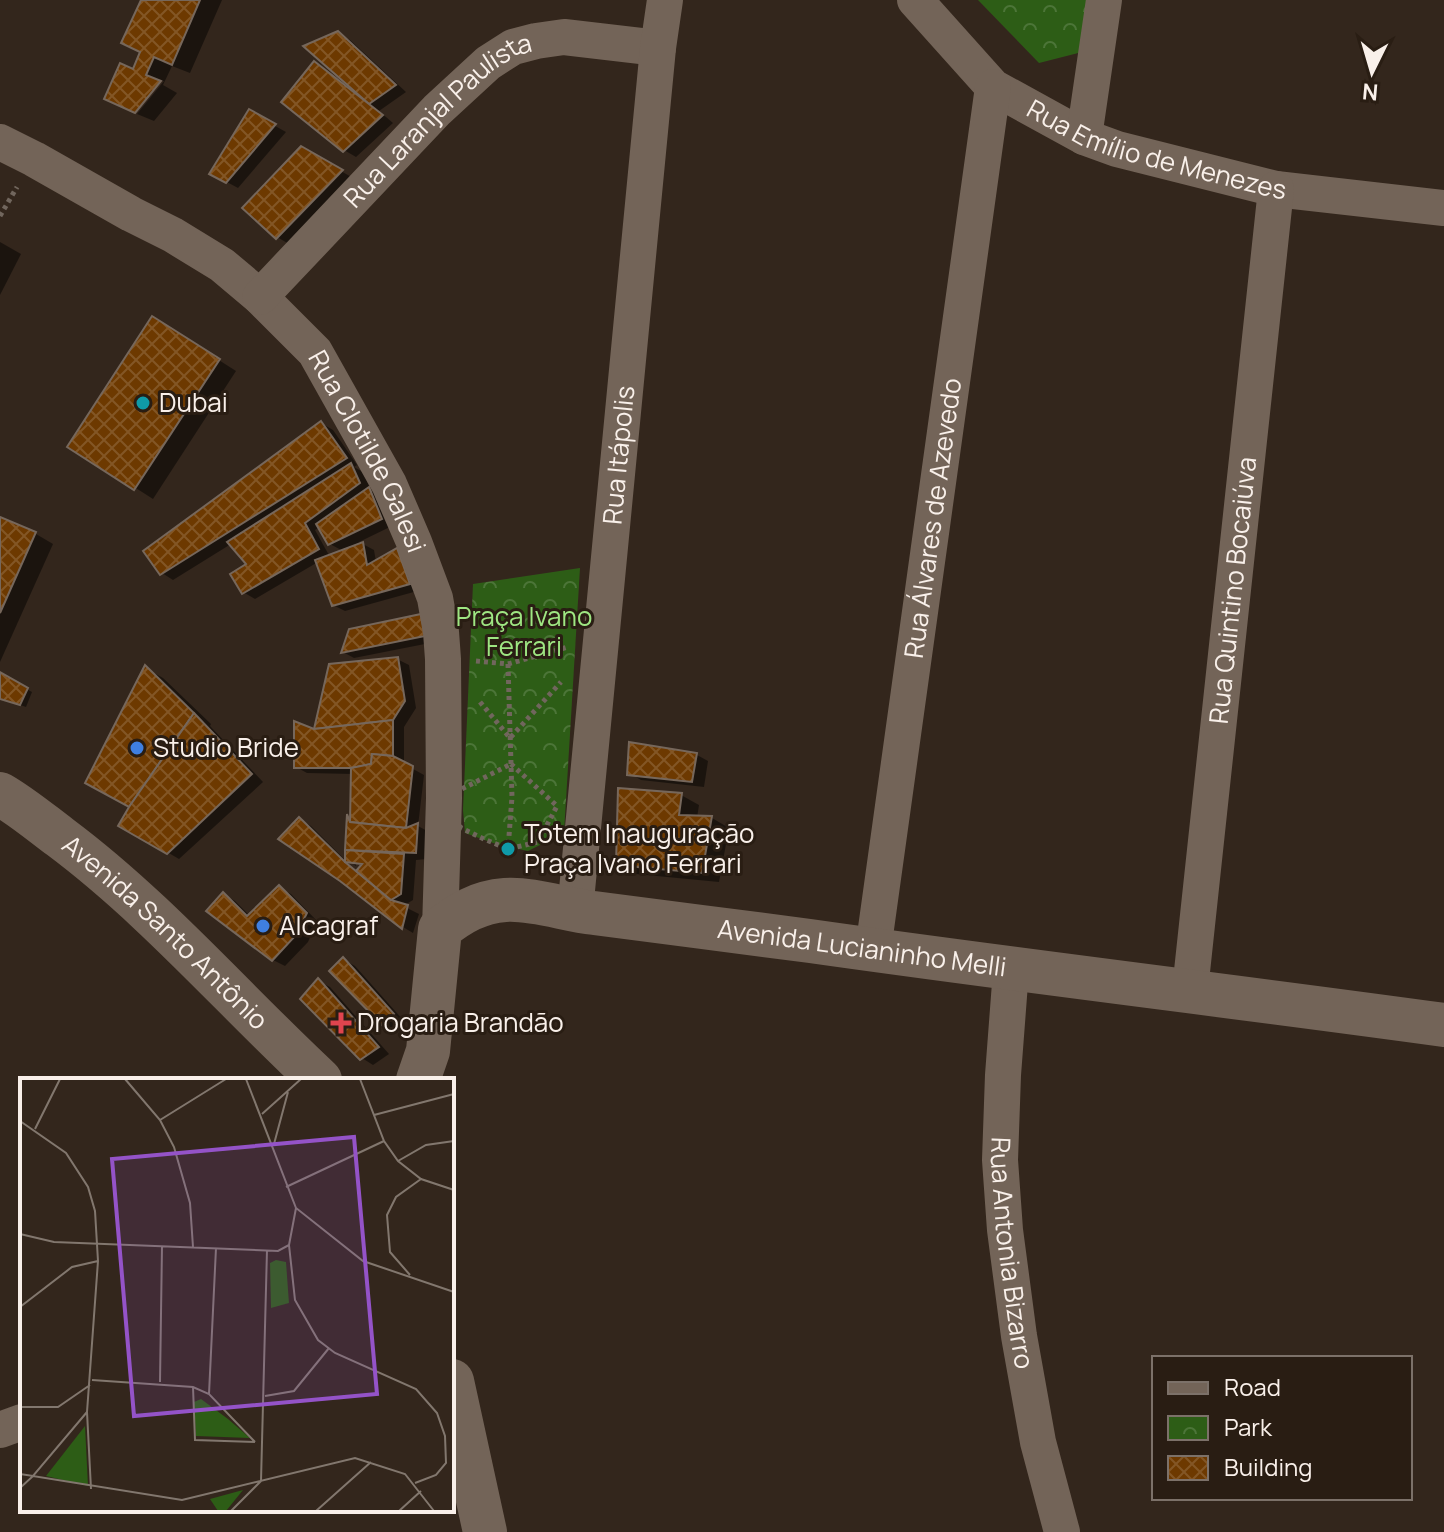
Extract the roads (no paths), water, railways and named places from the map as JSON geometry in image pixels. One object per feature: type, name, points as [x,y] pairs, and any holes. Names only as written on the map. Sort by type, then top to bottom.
[{"type":"street","name":"Rua Itápolis","points":[[575,911],[665,0]]},
{"type":"street","name":"Rua Emílio de Menezes","points":[[915,0],[993,87],[1084,137],[1117,149],[1276,189],[1444,208]]},
{"type":"street","points":[[1084,137],[1104,0]]},
{"type":"street","name":"Rua Laranjal Paulista","points":[[260,297],[437,110],[488,63],[513,47],[564,37],[658,48]]},
{"type":"street","name":"Rua Álvares de Azevedo","points":[[873,950],[993,87]]},
{"type":"street","name":"Rua Clotilde Galesi","points":[[0,142],[173,235],[222,265],[260,297],[315,352],[389,484],[435,598],[441,632],[444,798],[440,929]]},
{"type":"street","name":"Rua Quintino Bocaiúva","points":[[1190,990],[1276,189]]},
{"type":"street","name":"Avenida Santo Antônio","points":[[0,794],[97,864],[318,1078]]},
{"type":"street","name":"Avenida Lucianinho Melli","points":[[440,929],[457,915],[478,905],[506,900],[1011,970],[1190,990],[1444,1025]]},
{"type":"street","points":[[419,1078],[428,1051],[440,929]]},
{"type":"street","name":"Rua Antonia Bizarro","points":[[1011,970],[1000,1160],[1005,1230],[1019,1336],[1038,1442],[1062,1532]]},
{"type":"street","points":[[454,1391],[480,1526]]},
{"type":"street","points":[[0,1430],[20,1423]]},
{"type":"place","name":"Dubai","points":[[143,403]]},
{"type":"place","name":"Studio Bride","points":[[137,748]]},
{"type":"place","name":"Totem Inauguração Praça Ivano Ferrari","points":[[508,849]]},
{"type":"place","name":"Alcagraf","points":[[263,926]]},
{"type":"place","name":"Drogaria Brandão","points":[[341,1023]]},
{"type":"park label","name":"Praça Ivano Ferrari","points":[[524,632]]}]
